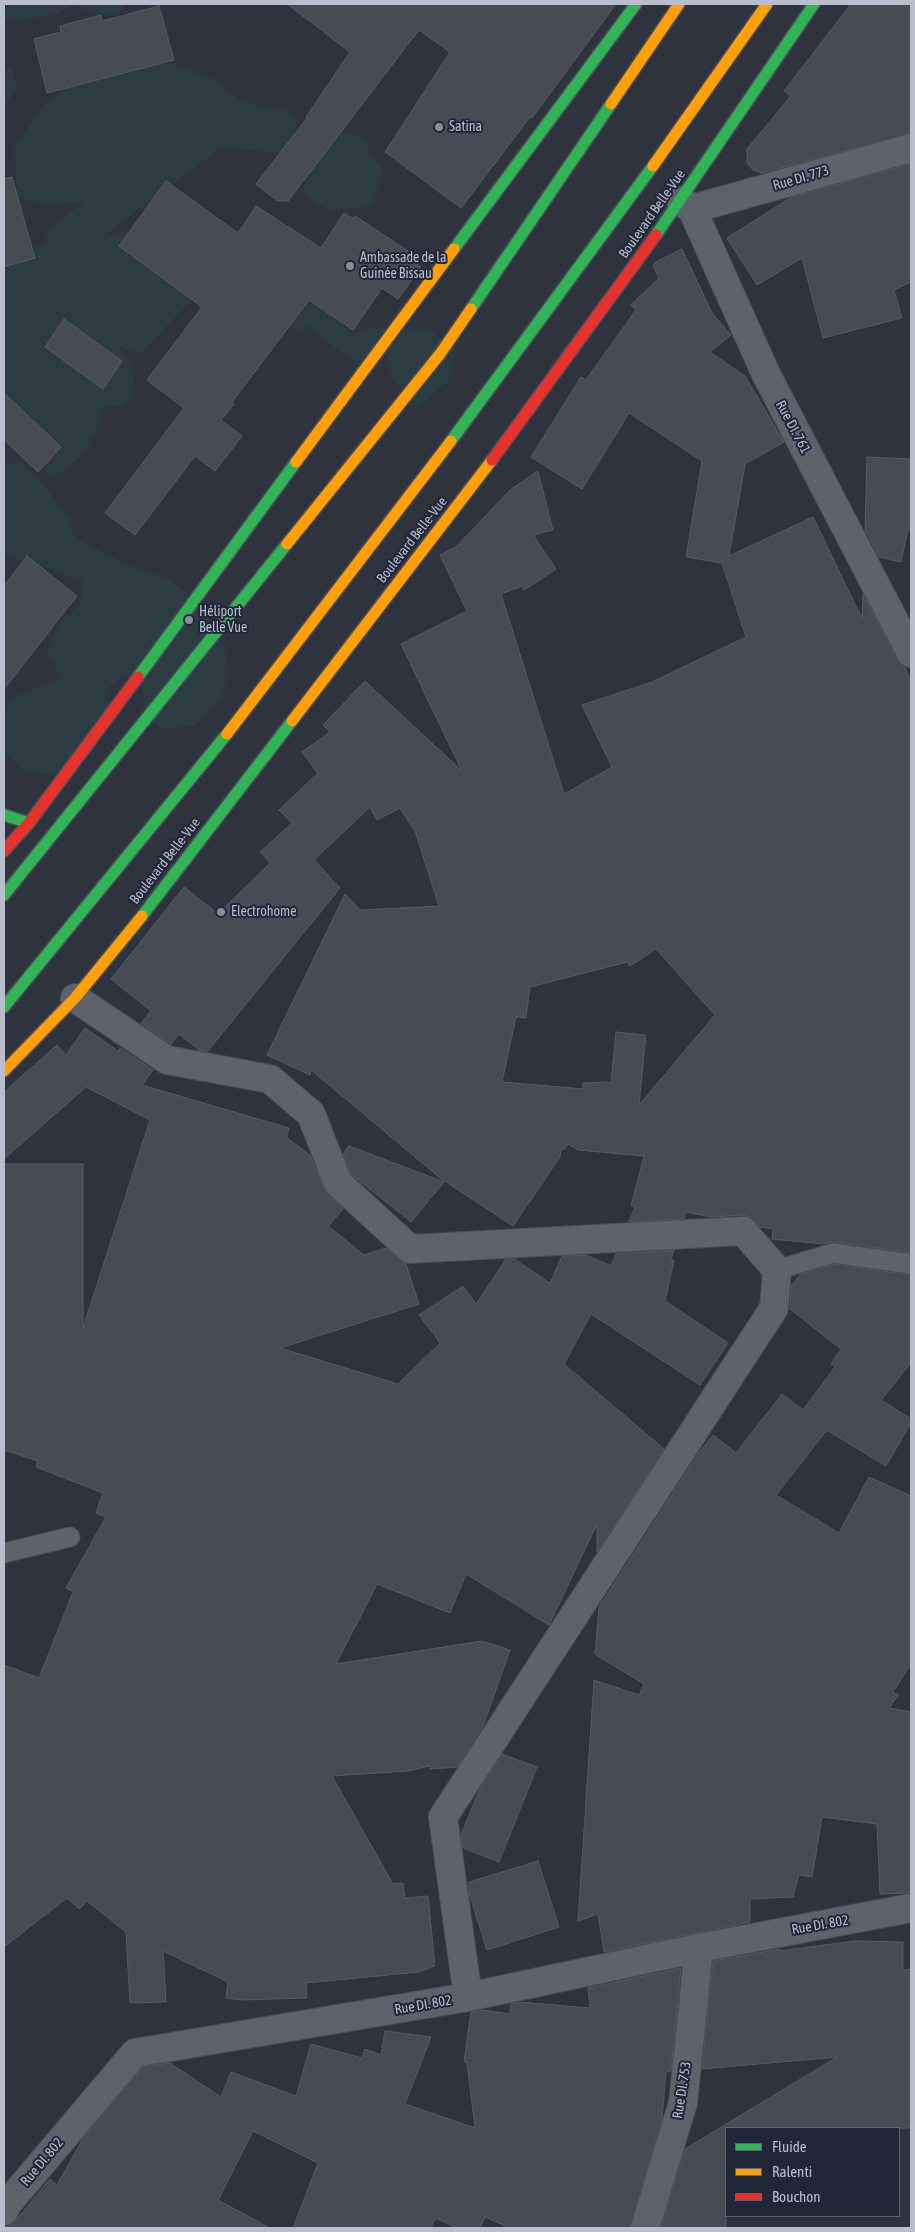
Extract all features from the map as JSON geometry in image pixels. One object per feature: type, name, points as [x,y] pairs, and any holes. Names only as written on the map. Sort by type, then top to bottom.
[{"type":"street","points":[[4,851],[28,823],[636,4]]},
{"type":"street","points":[[4,895],[440,354],[679,4]]},
{"type":"street","name":"Boulevard Belle-Vue","points":[[4,1007],[216,749],[430,469],[648,174],[767,4]]},
{"type":"street","name":"Boulevard Belle-Vue","points":[[4,1071],[75,998],[162,890],[505,444],[686,205],[814,4]]},
{"type":"street","name":"Rue DI. 773","points":[[686,205],[911,148]]},
{"type":"street","name":"Rue DI. 761","points":[[686,205],[766,374],[911,653]]},
{"type":"street","points":[[4,815],[28,823]]},
{"type":"street","points":[[75,998],[167,1060],[270,1079],[311,1114],[338,1183],[410,1249],[743,1231],[777,1270],[774,1308],[443,1817],[468,1997]]},
{"type":"street","name":"Rue DI. 802","points":[[4,2211],[8,2203],[135,2053],[468,1997],[699,1948],[911,1908]]},
{"type":"street","name":"Rue DI. 753","points":[[645,2228],[683,2103],[699,1948]]},
{"type":"lane","points":[[777,1270],[833,1253],[911,1264]]},
{"type":"lane","points":[[4,1553],[70,1537]]},
{"type":"shaded area","points":[[4,4],[125,4],[119,15],[99,15],[72,5],[58,14],[4,22]]},
{"type":"shaded area","points":[[149,56],[216,80],[237,99],[261,107],[289,109],[300,130],[341,132],[360,136],[383,171],[371,206],[331,211],[305,197],[303,170],[316,155],[220,148],[98,240],[121,232],[150,227],[326,297],[351,337],[365,328],[427,329],[457,346],[450,379],[417,408],[392,378],[387,354],[357,362],[321,338],[313,325],[298,332],[269,313],[195,297],[139,354],[117,345],[132,364],[134,388],[124,408],[104,405],[96,431],[85,452],[66,469],[49,479],[39,458],[24,435],[4,416],[4,256],[42,246],[49,229],[85,201],[46,204],[18,197],[14,148],[41,108],[92,64]]},
{"type":"shaded area","points":[[4,68],[12,68],[17,90],[4,106]]},
{"type":"shaded area","points":[[22,462],[69,517],[74,537],[131,566],[165,577],[201,604],[225,649],[228,676],[220,701],[194,726],[161,729],[146,716],[140,682],[125,675],[109,687],[107,722],[69,776],[25,772],[6,754],[4,748],[4,713],[11,698],[62,678],[47,651],[61,620],[81,604],[82,580],[4,554],[4,465]]},
{"type":"building","points":[[287,4],[616,4],[532,118],[530,117],[461,208],[385,152],[450,52],[419,30],[288,201],[277,201],[256,184],[307,118],[350,52]]},
{"type":"building","points":[[851,4],[911,4],[911,133],[762,173],[753,170],[747,163],[747,149],[791,96],[784,91]]},
{"type":"building","points":[[159,6],[174,60],[47,93],[34,39],[61,32],[60,26],[101,15],[102,21]]},
{"type":"building","points":[[911,164],[911,282],[894,290],[902,318],[823,338],[802,258],[757,285],[727,238],[792,197]]},
{"type":"building","points":[[12,177],[35,258],[4,267],[4,178]]},
{"type":"building","points":[[166,181],[238,233],[256,206],[321,248],[344,213],[353,219],[355,216],[408,251],[405,256],[421,267],[398,299],[382,288],[353,330],[309,300],[232,402],[234,404],[221,420],[242,436],[215,471],[195,456],[135,535],[105,513],[184,408],[147,380],[202,307],[119,246]]},
{"type":"building","points":[[682,249],[712,313],[731,335],[710,352],[745,376],[784,442],[745,464],[729,556],[813,517],[862,619],[863,594],[897,660],[905,667],[911,682],[911,1253],[835,1242],[823,1244],[772,1239],[773,1229],[760,1227],[749,1217],[743,1215],[711,1217],[686,1212],[684,1219],[629,1222],[635,1207],[631,1206],[644,1156],[578,1150],[568,1144],[565,1149],[561,1149],[560,1157],[513,1226],[440,1178],[311,1070],[310,1075],[267,1055],[345,894],[360,910],[439,906],[415,831],[400,808],[377,820],[370,807],[314,860],[340,888],[207,1052],[199,1050],[179,1034],[171,1044],[141,1023],[151,1011],[111,979],[184,887],[218,914],[270,863],[260,852],[292,823],[279,810],[318,773],[302,752],[330,732],[323,725],[365,681],[462,771],[401,644],[467,611],[440,555],[457,546],[510,490],[538,471],[553,530],[533,535],[556,569],[524,590],[522,586],[501,594],[564,794],[612,767],[582,705],[652,682],[746,637],[722,563],[686,557],[702,461],[629,413],[582,489],[531,457],[581,377],[586,380],[636,310],[631,305],[659,278],[653,266],[656,262]],"holes":[[[656,949],[715,1015],[639,1105],[646,1035],[616,1032],[611,1082],[583,1083],[583,1089],[502,1082],[516,1017],[526,1018],[530,987],[627,962],[630,966]]]},
{"type":"building","points":[[64,319],[122,361],[103,389],[45,347]]},
{"type":"building","points":[[4,393],[61,447],[38,472],[4,440]]},
{"type":"building","points":[[867,457],[911,459],[911,531],[908,530],[901,562],[879,557],[865,530]]},
{"type":"building","points":[[27,556],[77,596],[4,689],[4,586]]},
{"type":"building","points":[[85,1028],[118,1051],[120,1048],[153,1070],[142,1085],[289,1128],[286,1137],[310,1155],[324,1189],[343,1209],[328,1226],[364,1255],[386,1248],[406,1264],[419,1304],[280,1348],[398,1384],[440,1343],[419,1315],[463,1286],[476,1304],[506,1259],[514,1259],[550,1283],[562,1256],[586,1255],[611,1266],[616,1254],[674,1250],[671,1260],[674,1260],[665,1301],[728,1343],[700,1385],[591,1314],[564,1364],[664,1449],[597,1552],[597,1524],[549,1625],[466,1574],[450,1613],[377,1584],[336,1664],[482,1641],[510,1650],[483,1726],[457,1767],[430,1769],[429,1766],[408,1771],[332,1776],[393,1884],[403,1883],[405,1898],[428,1896],[435,1966],[419,1972],[306,1983],[307,1998],[241,2000],[226,1998],[228,1982],[163,1951],[166,2002],[130,2003],[126,1932],[87,1901],[79,1909],[67,1898],[4,1947],[4,1665],[39,1678],[73,1592],[66,1588],[106,1517],[96,1513],[103,1493],[36,1467],[38,1461],[4,1450],[4,1164],[83,1164],[83,1328],[150,1120],[86,1087],[4,1159],[4,1092],[57,1045],[66,1055]]},
{"type":"building","points":[[349,1146],[444,1182],[411,1222],[351,1174],[343,1154]]},
{"type":"building","points":[[834,1264],[911,1275],[911,1363],[881,1400],[911,1419],[911,1423],[886,1466],[827,1430],[776,1495],[839,1533],[869,1477],[911,1496],[911,1664],[893,1692],[898,1695],[889,1708],[911,1712],[911,1893],[880,1894],[877,1824],[822,1817],[812,1877],[799,1875],[793,1897],[750,1899],[750,1922],[604,1952],[598,1914],[578,1921],[594,1680],[639,1695],[644,1684],[595,1654],[599,1607],[698,1454],[713,1435],[736,1453],[782,1394],[803,1410],[835,1367],[831,1364],[841,1349],[790,1309],[791,1286],[801,1274]]},
{"type":"building","points":[[502,1754],[537,1767],[499,1862],[463,1848],[461,1835],[479,1791]]},
{"type":"building","points":[[538,1861],[559,1927],[487,1950],[469,1893],[469,1882]]},
{"type":"building","points":[[855,1941],[903,1942],[903,1970],[911,1969],[911,2128],[725,2127],[726,2228],[661,2228],[685,2149],[837,2057],[702,2069],[713,1961],[780,1949],[779,1951]]},
{"type":"building","points":[[681,1968],[671,2071],[666,2072],[662,2119],[630,2228],[510,2228],[485,2217],[480,2228],[458,2228],[435,2218],[431,2228],[293,2228],[318,2163],[253,2131],[218,2200],[270,2228],[4,2228],[13,2224],[50,2179],[57,2185],[84,2137],[143,2067],[170,2063],[221,2097],[231,2072],[296,2096],[311,2044],[362,2058],[365,2049],[381,2055],[385,2031],[431,2037],[405,2104],[475,2128],[467,2063],[464,2062],[471,2012],[483,2010],[510,2014],[511,2004],[520,2002],[590,2008],[588,1988]]},
{"type":"traffic: fast","points":[[454,249],[636,4]]},
{"type":"traffic: fast","points":[[656,235],[814,4]]},
{"type":"traffic: fast","points":[[471,309],[611,104]]},
{"type":"traffic: fast","points":[[451,441],[653,166]]},
{"type":"traffic: fast","points":[[138,677],[296,462]]},
{"type":"traffic: fast","points":[[4,895],[287,544]]},
{"type":"traffic: fast","points":[[142,916],[292,721]]},
{"type":"traffic: fast","points":[[4,1007],[227,734]]},
{"type":"traffic: fast","points":[[4,815],[29,823]]},
{"type":"traffic: slow","points":[[611,104],[679,4]]},
{"type":"traffic: slow","points":[[653,166],[767,4]]},
{"type":"traffic: slow","points":[[296,462],[454,249]]},
{"type":"traffic: slow","points":[[287,544],[440,354],[471,309]]},
{"type":"traffic: slow","points":[[227,734],[451,441]]},
{"type":"traffic: slow","points":[[292,721],[492,460]]},
{"type":"traffic: slow","points":[[4,1071],[75,998],[142,916]]},
{"type":"traffic: jam","points":[[492,460],[656,235]]},
{"type":"traffic: jam","points":[[4,851],[29,823],[138,677]]},
{"type":"place","name":"Satina","points":[[439,127]]},
{"type":"place","name":"Ambassade de la Guinée Bissau","points":[[350,266]]},
{"type":"place","name":"Héliport Belle Vue","points":[[189,620]]},
{"type":"place","name":"Electrohome","points":[[221,912]]}]
